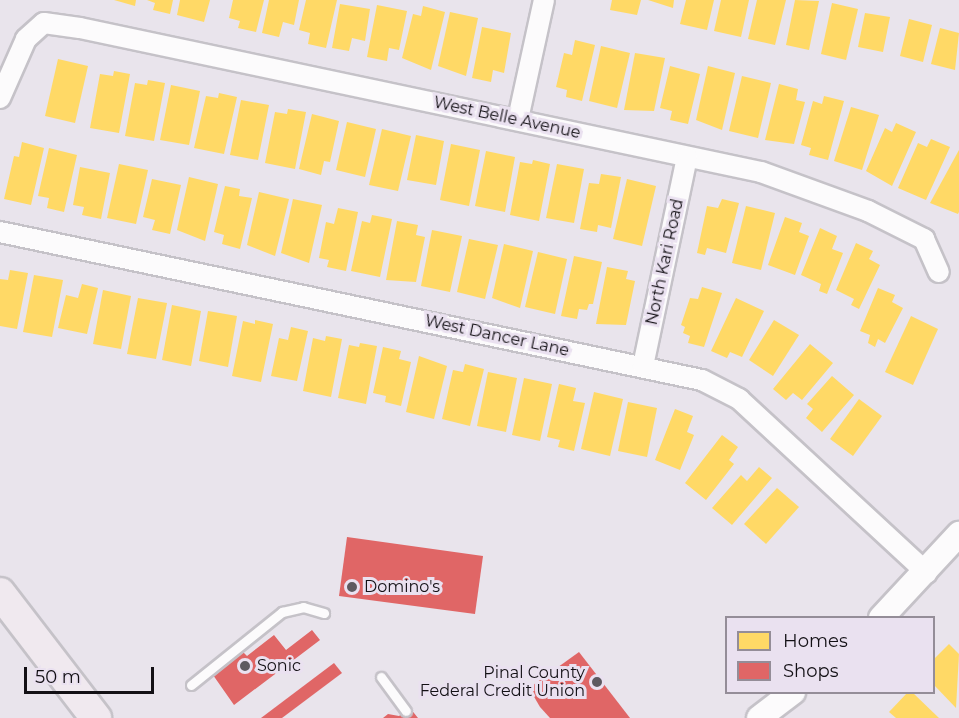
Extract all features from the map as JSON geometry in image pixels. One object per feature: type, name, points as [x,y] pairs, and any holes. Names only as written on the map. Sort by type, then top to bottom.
[{"type":"main road","points":[[0,593],[96,718]]},
{"type":"street","points":[[518,119],[544,0]]},
{"type":"street","name":"West Belle Avenue","points":[[0,98],[26,39],[44,23],[518,119],[687,158],[761,172],[868,211],[924,239],[939,272]]},
{"type":"street","name":"North Kari Road","points":[[643,366],[687,158]]},
{"type":"street","name":"West Dancer Lane","points":[[0,232],[702,380],[739,399],[927,573]]},
{"type":"street","points":[[883,616],[927,573],[959,534]]},
{"type":"street","points":[[759,718],[792,694]]},
{"type":"lane","points":[[191,685],[282,612],[303,607],[324,613]]},
{"type":"lane","points":[[381,677],[405,711]]},
{"type":"building: Homes","points":[[114,0],[136,0],[135,6]]},
{"type":"building: Homes","points":[[147,0],[173,0],[170,14],[153,10],[155,3]]},
{"type":"building: Homes","points":[[180,0],[210,0],[204,22],[177,15]]},
{"type":"building: Homes","points":[[233,0],[264,0],[256,32],[238,28],[240,21],[229,18]]},
{"type":"building: Homes","points":[[269,0],[299,0],[294,25],[283,22],[279,37],[262,33]]},
{"type":"building: Homes","points":[[306,0],[337,0],[326,48],[308,44],[310,33],[299,30]]},
{"type":"building: Homes","points":[[612,0],[641,0],[637,15],[610,10]]},
{"type":"building: Homes","points":[[648,0],[674,0],[673,8]]},
{"type":"building: Homes","points":[[686,0],[714,0],[707,30],[680,24]]},
{"type":"building: Homes","points":[[721,0],[749,0],[741,37],[714,31]]},
{"type":"building: Homes","points":[[757,0],[786,0],[775,45],[748,39]]},
{"type":"building: Homes","points":[[795,0],[819,1],[809,50],[786,45]]},
{"type":"building: Homes","points":[[832,3],[858,9],[846,60],[821,54]]},
{"type":"building: Homes","points":[[340,4],[370,9],[365,41],[352,38],[349,51],[332,48]]},
{"type":"building: Homes","points":[[377,5],[407,11],[399,50],[389,48],[387,61],[367,57]]},
{"type":"building: Homes","points":[[423,6],[445,12],[431,70],[402,58],[413,14],[421,16]]},
{"type":"building: Homes","points":[[450,12],[478,18],[466,76],[438,66]]},
{"type":"building: Homes","points":[[865,13],[890,17],[883,52],[858,47]]},
{"type":"building: Homes","points":[[909,19],[932,25],[923,62],[900,56]]},
{"type":"building: Homes","points":[[482,27],[511,33],[504,73],[493,70],[491,82],[472,78]]},
{"type":"building: Homes","points":[[940,28],[959,33],[955,70],[931,64]]},
{"type":"building: Homes","points":[[575,40],[595,45],[582,101],[566,97],[567,90],[556,87],[564,53],[572,55]]},
{"type":"building: Homes","points":[[601,46],[630,53],[617,108],[589,101]]},
{"type":"building: Homes","points":[[635,53],[665,58],[654,111],[624,110]]},
{"type":"building: Homes","points":[[58,59],[88,66],[75,123],[45,116]]},
{"type":"building: Homes","points":[[670,66],[700,74],[688,124],[670,120],[672,111],[660,108]]},
{"type":"building: Homes","points":[[708,66],[735,73],[722,130],[696,120]]},
{"type":"building: Homes","points":[[114,71],[130,74],[119,133],[90,128],[100,74],[113,76]]},
{"type":"building: Homes","points":[[742,76],[771,83],[758,138],[729,131]]},
{"type":"building: Homes","points":[[148,80],[165,83],[154,141],[125,136],[135,83],[147,85]]},
{"type":"building: Homes","points":[[779,84],[798,89],[796,100],[805,102],[794,144],[765,140]]},
{"type":"building: Homes","points":[[171,85],[200,91],[189,145],[160,140]]},
{"type":"building: Homes","points":[[219,93],[237,97],[224,154],[194,148],[206,96],[218,98]]},
{"type":"building: Homes","points":[[824,96],[844,101],[828,160],[809,155],[811,148],[801,145],[813,101],[822,104]]},
{"type":"building: Homes","points":[[241,100],[269,105],[258,160],[230,155]]},
{"type":"building: Homes","points":[[851,107],[879,115],[862,170],[834,161]]},
{"type":"building: Homes","points":[[288,109],[306,112],[295,169],[265,163],[275,112],[287,114]]},
{"type":"building: Homes","points":[[312,114],[339,121],[330,162],[324,161],[321,175],[299,169]]},
{"type":"building: Homes","points":[[347,122],[376,129],[365,177],[336,170]]},
{"type":"building: Homes","points":[[896,123],[916,132],[892,186],[866,171],[885,128],[892,132]]},
{"type":"building: Homes","points":[[382,129],[411,136],[398,191],[369,185]]},
{"type":"building: Homes","points":[[416,135],[444,141],[436,185],[407,180]]},
{"type":"building: Homes","points":[[931,139],[950,147],[926,200],[898,188],[918,143],[927,147]]},
{"type":"building: Homes","points":[[22,142],[44,148],[31,205],[4,199],[14,156],[19,157]]},
{"type":"building: Homes","points":[[451,144],[480,150],[469,206],[440,200]]},
{"type":"building: Homes","points":[[49,148],[77,155],[64,212],[47,208],[49,198],[38,196]]},
{"type":"building: Homes","points":[[959,150],[959,212],[958,214],[930,203]]},
{"type":"building: Homes","points":[[486,151],[515,157],[505,212],[475,206]]},
{"type":"building: Homes","points":[[533,160],[550,164],[539,221],[510,215],[520,162],[532,164]]},
{"type":"building: Homes","points":[[119,164],[148,170],[136,224],[107,218]]},
{"type":"building: Homes","points":[[557,164],[584,169],[574,223],[546,218]]},
{"type":"building: Homes","points":[[80,167],[110,173],[101,219],[82,215],[84,207],[73,205]]},
{"type":"building: Homes","points":[[601,174],[621,177],[611,228],[598,225],[597,232],[580,229],[589,183],[599,184]]},
{"type":"building: Homes","points":[[189,177],[218,184],[205,241],[177,230]]},
{"type":"building: Homes","points":[[152,179],[181,185],[170,234],[152,230],[155,220],[143,217]]},
{"type":"building: Homes","points":[[627,179],[656,186],[642,246],[613,239]]},
{"type":"building: Homes","points":[[225,186],[240,189],[239,196],[252,198],[240,249],[222,244],[224,235],[214,232]]},
{"type":"building: Homes","points":[[259,192],[289,199],[275,256],[247,245]]},
{"type":"building: Homes","points":[[293,199],[322,205],[309,263],[281,253]]},
{"type":"building: Homes","points":[[722,199],[739,203],[726,253],[707,248],[705,255],[697,253],[707,206],[718,208]]},
{"type":"building: Homes","points":[[746,206],[775,213],[761,270],[732,263]]},
{"type":"building: Homes","points":[[338,208],[358,212],[346,271],[327,267],[329,260],[319,258],[326,222],[334,224]]},
{"type":"building: Homes","points":[[372,215],[392,219],[380,277],[351,271],[362,221],[370,223]]},
{"type":"building: Homes","points":[[785,217],[802,223],[799,232],[809,236],[795,275],[768,265]]},
{"type":"building: Homes","points":[[397,221],[418,225],[416,235],[425,237],[416,282],[386,280]]},
{"type":"building: Homes","points":[[820,228],[837,236],[832,249],[843,253],[827,294],[819,291],[821,284],[801,275]]},
{"type":"building: Homes","points":[[432,230],[462,236],[450,292],[421,286]]},
{"type":"building: Homes","points":[[469,239],[498,245],[485,299],[457,292]]},
{"type":"building: Homes","points":[[856,243],[873,251],[869,259],[880,265],[859,309],[851,305],[854,299],[836,290]]},
{"type":"building: Homes","points":[[504,244],[533,251],[520,308],[492,298]]},
{"type":"building: Homes","points":[[538,252],[567,259],[555,314],[525,307]]},
{"type":"building: Homes","points":[[574,256],[602,262],[593,304],[589,304],[587,310],[579,309],[577,319],[561,316]]},
{"type":"building: Homes","points":[[607,267],[628,271],[626,279],[635,281],[626,325],[596,324]]},
{"type":"building: Homes","points":[[10,270],[28,273],[17,329],[0,326],[0,279],[8,280]]},
{"type":"building: Homes","points":[[34,275],[63,280],[52,337],[23,332]]},
{"type":"building: Homes","points":[[82,284],[98,288],[87,334],[58,328],[66,295],[78,298]]},
{"type":"building: Homes","points":[[702,287],[722,293],[704,347],[688,343],[690,336],[683,333],[685,327],[681,325],[690,298],[698,299]]},
{"type":"building: Homes","points":[[878,288],[895,295],[892,302],[903,308],[885,343],[878,339],[875,347],[868,343],[870,335],[860,331]]},
{"type":"building: Homes","points":[[103,290],[131,296],[121,349],[93,344]]},
{"type":"building: Homes","points":[[138,298],[167,303],[156,359],[127,354]]},
{"type":"building: Homes","points":[[736,298],[764,311],[742,357],[730,352],[727,358],[711,351]]},
{"type":"building: Homes","points":[[172,305],[201,311],[191,366],[162,360]]},
{"type":"building: Homes","points":[[208,311],[237,316],[228,367],[199,361]]},
{"type":"building: Homes","points":[[911,316],[938,329],[913,385],[885,372]]},
{"type":"building: Homes","points":[[255,320],[273,324],[261,382],[232,376],[243,321],[255,324]]},
{"type":"building: Homes","points":[[774,320],[799,335],[773,376],[749,360]]},
{"type":"building: Homes","points":[[291,327],[308,331],[297,381],[271,376],[279,338],[288,340]]},
{"type":"building: Homes","points":[[326,336],[342,339],[331,397],[303,391],[313,338],[325,341]]},
{"type":"building: Homes","points":[[360,343],[377,346],[366,404],[338,398],[349,345],[359,347]]},
{"type":"building: Homes","points":[[810,344],[833,363],[802,400],[793,393],[786,400],[773,389]]},
{"type":"building: Homes","points":[[383,347],[401,351],[399,359],[411,362],[401,406],[385,402],[386,396],[373,393]]},
{"type":"building: Homes","points":[[419,356],[447,366],[434,419],[406,412]]},
{"type":"building: Homes","points":[[465,364],[484,369],[470,426],[442,419],[453,370],[463,372]]},
{"type":"building: Homes","points":[[488,372],[517,378],[506,432],[477,426]]},
{"type":"building: Homes","points":[[832,376],[854,395],[822,432],[806,418],[813,409],[807,404]]},
{"type":"building: Homes","points":[[524,378],[552,384],[540,441],[512,435]]},
{"type":"building: Homes","points":[[559,384],[576,388],[573,401],[585,403],[574,451],[558,447],[560,440],[547,437]]},
{"type":"building: Homes","points":[[594,392],[623,399],[610,456],[581,449]]},
{"type":"building: Homes","points":[[859,399],[882,416],[853,456],[830,439]]},
{"type":"building: Homes","points":[[628,402],[657,408],[647,457],[618,451]]},
{"type":"building: Homes","points":[[675,409],[693,416],[687,432],[694,435],[680,470],[655,460]]},
{"type":"building: Homes","points":[[722,435],[738,447],[729,460],[734,464],[706,500],[685,483]]},
{"type":"building: Homes","points":[[759,467],[772,478],[732,525],[712,508],[741,475],[747,481]]},
{"type":"building: Homes","points":[[777,488],[799,507],[766,544],[744,524]]},
{"type":"building: Homes","points":[[949,644],[959,654],[956,708],[935,686],[935,658]]},
{"type":"building: Homes","points":[[906,694],[914,694],[939,718],[896,718],[889,712]]},
{"type":"building: Shops","points":[[347,537],[483,556],[475,614],[339,596]]},
{"type":"building: Shops","points":[[312,630],[320,640],[234,705],[213,675],[243,652],[247,656],[274,635],[286,650]]},
{"type":"building: Shops","points":[[579,652],[630,718],[550,718],[540,707],[529,688]]},
{"type":"building: Shops","points":[[334,663],[342,673],[282,718],[261,718]]},
{"type":"building: Shops","points":[[410,708],[418,718],[383,718],[388,714],[399,716]]},
{"type":"place","name":"Domino's","points":[[352,587]]},
{"type":"place","name":"Sonic","points":[[245,666]]},
{"type":"place","name":"Pinal County Federal Credit Union","points":[[597,682]]}]
